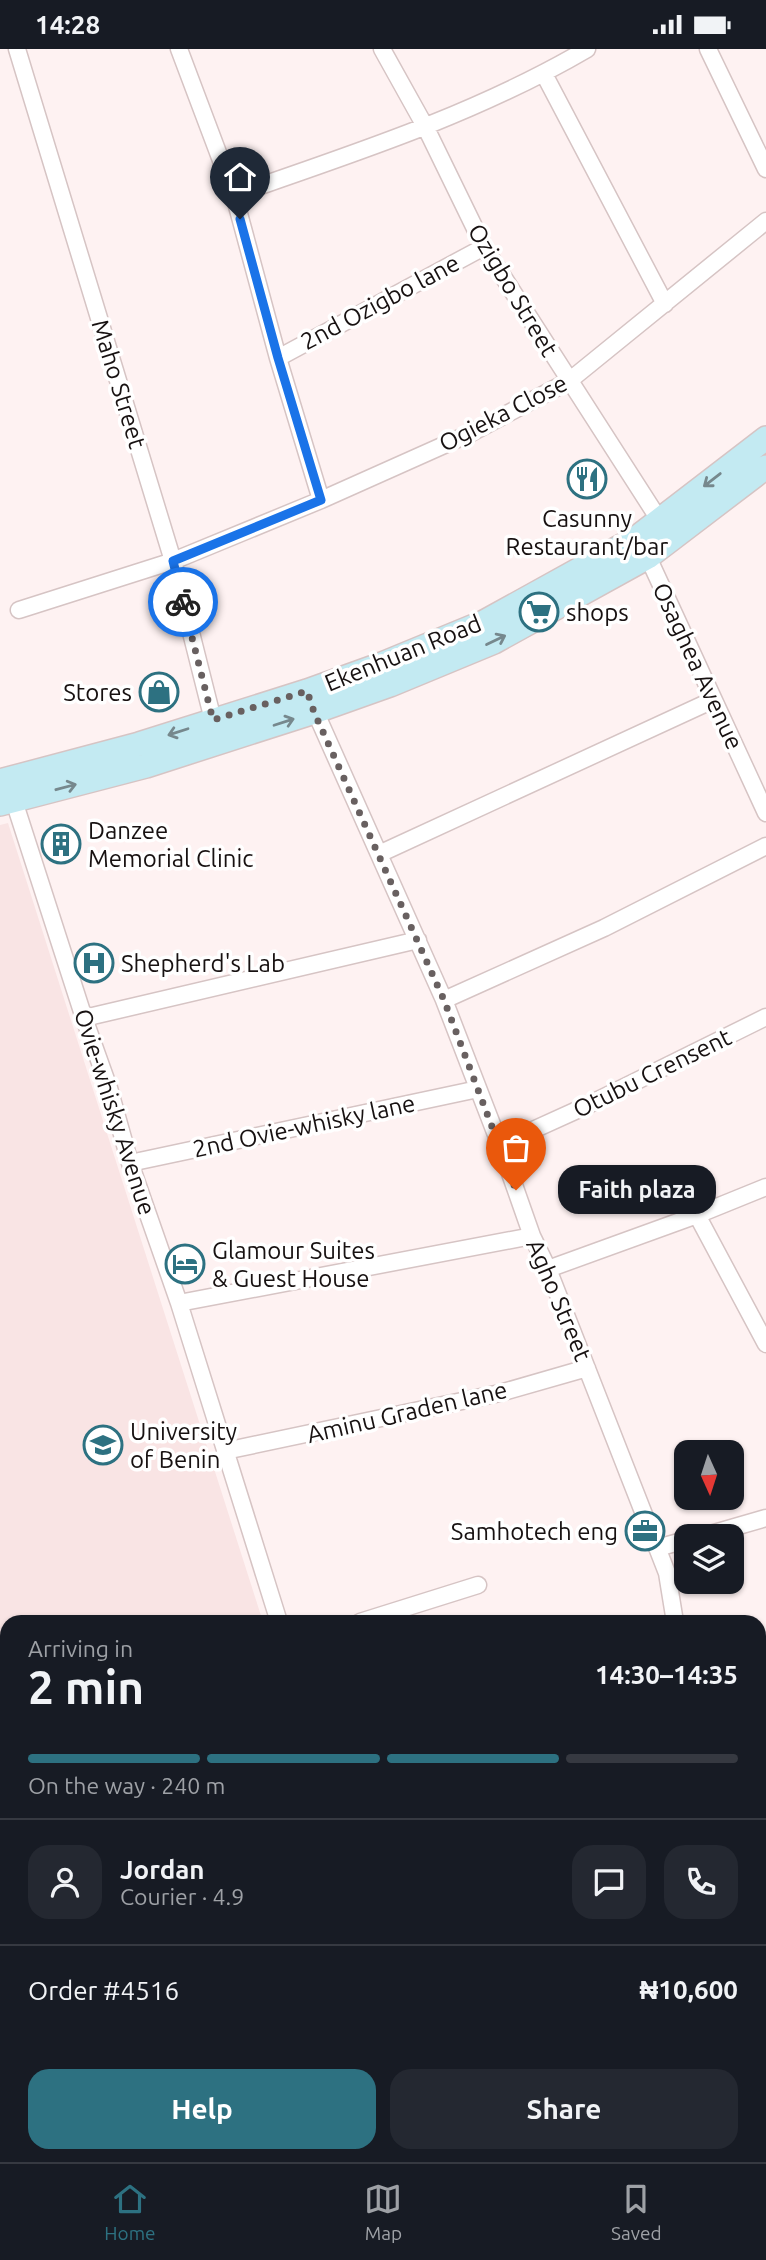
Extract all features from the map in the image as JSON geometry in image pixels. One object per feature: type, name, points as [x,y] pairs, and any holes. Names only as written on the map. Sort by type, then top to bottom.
[{"type":"main road","name":"Ekenhuan Road","points":[[7,803],[146,766],[310,701],[382,664],[484,622],[636,538],[766,438]]},
{"type":"main road","name":"Ekenhuan Road","points":[[0,781],[139,744],[213,720],[390,685],[494,642],[648,557],[766,467]]},
{"type":"street","name":"Maho Street","points":[[17,49],[173,561],[213,720]]},
{"type":"street","points":[[179,49],[234,195],[278,358],[321,500]]},
{"type":"street","name":"Ozigbo Street","points":[[382,49],[426,128],[484,247],[660,521]]},
{"type":"street","points":[[234,195],[426,128],[544,75],[587,49]]},
{"type":"street","points":[[708,49],[766,169]]},
{"type":"street","points":[[544,75],[665,304]]},
{"type":"street","name":"Ogieka Close","points":[[19,610],[173,561],[321,500],[471,433],[569,381],[766,221]]},
{"type":"street","name":"2nd Ozigbo lane","points":[[278,358],[484,247]]},
{"type":"street","name":"Osaghea Avenue","points":[[648,557],[766,813]]},
{"type":"street","points":[[379,853],[713,700]]},
{"type":"street","name":"Agho Street","points":[[310,701],[444,1000],[532,1236],[548,1269],[667,1573],[674,1615]]},
{"type":"street","name":"Ovie-whisky Avenue","points":[[7,803],[109,1088],[130,1163],[178,1303],[276,1615]]},
{"type":"street","points":[[444,1000],[604,928],[766,846]]},
{"type":"street","points":[[84,1018],[418,940]]},
{"type":"street","name":"Otubu Crensent","points":[[500,1145],[586,1106],[766,1017]]},
{"type":"street","name":"2nd Ovie-whisky lane","points":[[130,1163],[478,1089]]},
{"type":"street","points":[[548,1269],[766,1187]]},
{"type":"street","points":[[697,1215],[766,1344]]},
{"type":"street","points":[[178,1303],[532,1236]]},
{"type":"street","name":"Aminu Graden lane","points":[[225,1451],[500,1393],[587,1368]]},
{"type":"street","points":[[744,1524],[766,1518]]},
{"type":"street","points":[[657,1549],[674,1544]]},
{"type":"street","points":[[382,1615],[478,1585]]},
{"type":"shaded area","name":"University of Benin","points":[[8,823],[261,1615],[0,1615],[0,825]]},
{"type":"way so far","points":[[183,602],[213,720],[307,691],[314,712],[444,1000],[516,1190]]},
{"type":"place","name":"Casunny Restaurant/bar","points":[[587,479]]},
{"type":"place","name":"shops","points":[[539,612]]},
{"type":"place","name":"Stores","points":[[159,692]]},
{"type":"place","name":"Danzee Memorial Clinic","points":[[61,844]]},
{"type":"place","name":"Shepherd's Lab","points":[[94,963]]},
{"type":"place","name":"Faith plaza","points":[[516,1190]]},
{"type":"place","name":"Glamour Suites & Guest House","points":[[185,1264]]},
{"type":"place","name":"University of Benin","points":[[103,1445]]},
{"type":"place","name":"Samhotech eng","points":[[645,1531]]},
{"type":"route","points":[[183,602],[173,561],[321,500],[240,219]]}]
